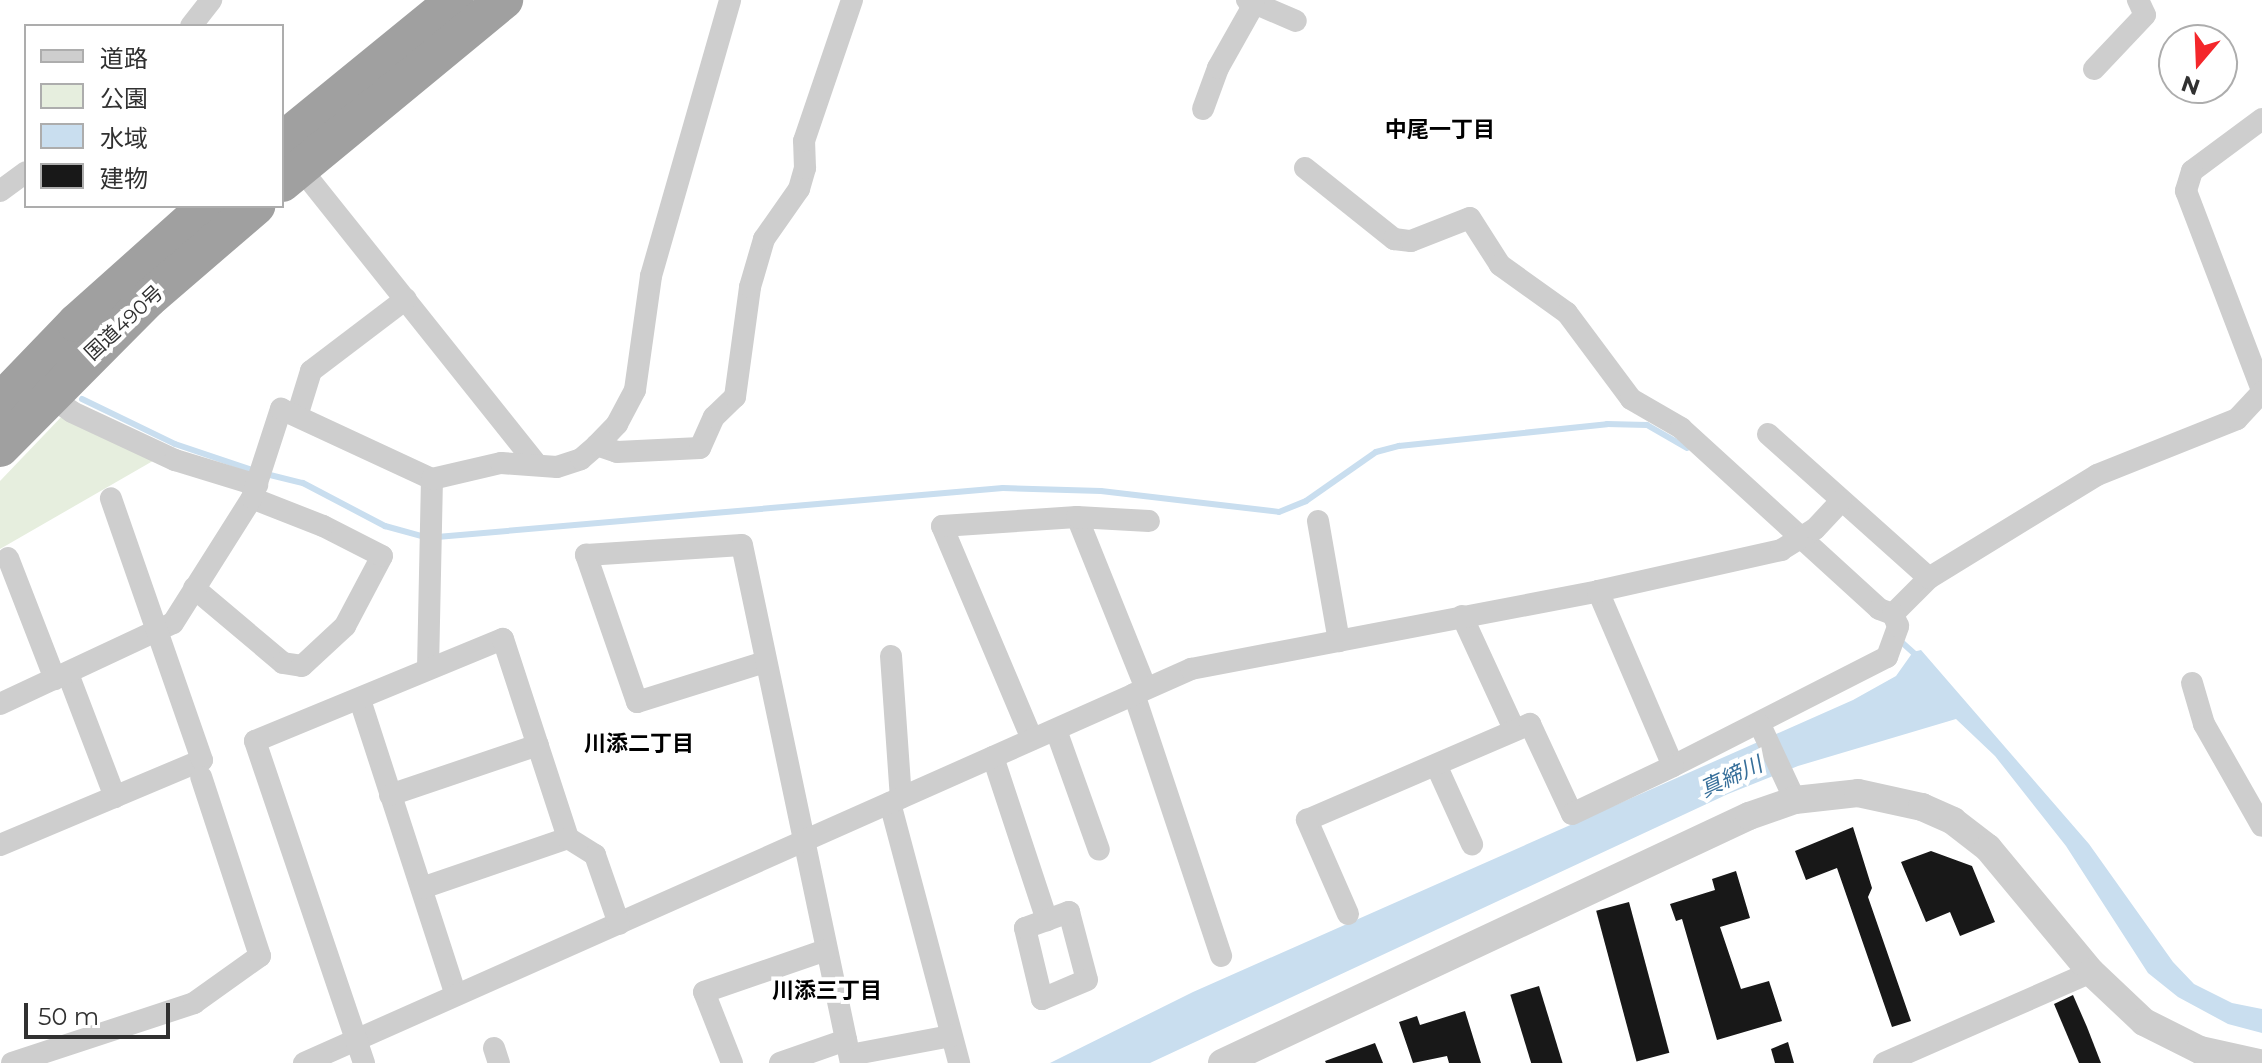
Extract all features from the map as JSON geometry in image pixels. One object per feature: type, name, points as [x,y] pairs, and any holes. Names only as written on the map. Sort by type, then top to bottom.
[{"type":"highway","points":[[286,159],[455,0]]},
{"type":"highway","points":[[286,159],[504,0]]},
{"type":"highway","name":"国道490号","points":[[0,402],[76,323],[205,208]]},
{"type":"highway","name":"国道490号","points":[[0,448],[48,395],[254,208]]},
{"type":"street","points":[[193,24],[211,0]]},
{"type":"street","points":[[0,704],[158,633],[173,623],[254,492],[281,409],[298,413],[432,479],[501,463],[557,467],[581,459],[597,445],[617,424],[635,390],[651,276],[730,0]]},
{"type":"street","points":[[597,445],[617,452],[700,448],[714,417],[735,397],[757,263],[764,239],[799,189],[804,141],[852,0]]},
{"type":"street","points":[[2094,69],[2145,15],[2138,0]]},
{"type":"street","points":[[1203,109],[1218,68],[1250,2],[1296,21]]},
{"type":"street","points":[[1348,914],[1307,820],[1437,767],[1530,724],[1572,814],[1762,728],[1871,668],[1929,578],[2097,475],[2237,419],[2262,391],[2186,191],[2192,171],[2262,119]]},
{"type":"street","points":[[286,159],[406,299],[537,465]]},
{"type":"street","points":[[1305,168],[1394,239],[1411,241],[1470,218],[1500,265],[1567,313],[1631,399],[1681,428],[1879,609],[1895,628]]},
{"type":"street","points":[[0,191],[24,173]]},
{"type":"street","points":[[298,413],[311,371],[406,299]]},
{"type":"street","points":[[48,395],[72,412],[175,460],[254,492],[382,556],[345,626],[302,666],[283,663],[194,588]]},
{"type":"street","points":[[1768,434],[1929,578]]},
{"type":"street","points":[[428,669],[432,479]]},
{"type":"street","points":[[0,845],[202,760],[111,498]]},
{"type":"street","points":[[304,1063],[1191,669],[1598,591],[1781,550],[1801,538],[1841,501]]},
{"type":"street","points":[[1032,739],[942,526],[1077,517],[1149,521]]},
{"type":"street","points":[[1077,517],[1140,691],[1221,956]]},
{"type":"street","points":[[1318,521],[1339,641]]},
{"type":"street","points":[[765,662],[637,702],[586,555],[742,545],[802,843],[849,1053]]},
{"type":"street","points":[[8,558],[115,797]]},
{"type":"street","points":[[1598,591],[1673,766]]},
{"type":"street","points":[[1462,616],[1514,729]]},
{"type":"street","points":[[364,1063],[255,741],[503,639],[568,838],[595,855],[619,924]]},
{"type":"street","points":[[891,656],[896,801],[959,1063]]},
{"type":"street","points":[[2192,683],[2204,724],[2262,826]]},
{"type":"street","points":[[360,700],[456,995]]},
{"type":"street","points":[[1762,728],[1791,790]]},
{"type":"street","points":[[1056,730],[1099,850]]},
{"type":"street","points":[[390,795],[538,745]]},
{"type":"street","points":[[993,757],[1047,920]]},
{"type":"street","points":[[1437,767],[1472,844]]},
{"type":"street","points":[[12,1063],[194,1003],[260,956],[201,777]]},
{"type":"street","points":[[1222,1063],[1749,816],[1791,790],[1887,797],[1953,821],[1988,848],[2022,884],[2117,1000],[2170,1037],[2259,1063]]},
{"type":"street","points":[[422,888],[568,838]]},
{"type":"street","points":[[732,1063],[704,992],[826,950]]},
{"type":"street","points":[[1884,1063],[2091,972]]},
{"type":"street","points":[[780,1063],[951,1036]]},
{"type":"green space","points":[[65,413],[158,458],[0,549],[0,481]]},
{"type":"water","name":"真締川","points":[[1921,650],[2089,844],[2173,962],[2194,984],[2232,1003],[2262,1009],[2262,1033],[2228,1024],[2178,997],[2148,973],[2066,846],[1995,756],[1956,719],[1798,766],[1728,794],[1150,1063],[1050,1063],[1193,992],[1853,700],[1896,676],[1913,652]]},
{"type":"building","points":[[1853,827],[1872,888],[1868,897],[1911,1021],[1892,1027],[1837,868],[1806,880],[1795,851]]},
{"type":"building","points":[[1931,851],[1972,866],[1995,922],[1960,936],[1950,912],[1926,922],[1901,862]]},
{"type":"building","points":[[1736,871],[1750,918],[1720,927],[1741,989],[1769,981],[1782,1021],[1717,1040],[1682,919],[1676,921],[1670,904],[1715,890],[1712,879]]},
{"type":"building","points":[[1629,902],[1669,1053],[1637,1061],[1596,911]]},
{"type":"building","points":[[1539,986],[1563,1063],[1531,1063],[1510,995]]},
{"type":"building","points":[[2073,995],[2101,1063],[2079,1063],[2054,1004]]},
{"type":"building","points":[[1465,1011],[1481,1063],[1449,1063],[1447,1056],[1413,1063],[1399,1022],[1417,1016],[1420,1025]]},
{"type":"building","points":[[1788,1042],[1794,1063],[1775,1063],[1771,1049]]},
{"type":"building","points":[[1375,1043],[1383,1063],[1325,1061]]},
{"type":"waterway","points":[[82,399],[175,444],[255,471]]},
{"type":"waterway","points":[[437,537],[1003,488],[1101,491],[1279,512],[1306,501],[1376,452],[1399,446],[1607,424],[1647,425],[1687,448]]},
{"type":"waterway","points":[[266,474],[303,483],[385,526],[425,537]]},
{"type":"waterway","points":[[1897,638],[1919,658]]},
{"type":"district","name":"中尾一丁目","points":[[1440,130]]},
{"type":"district","name":"川添二丁目","points":[[639,744]]},
{"type":"district","name":"川添三丁目","points":[[827,991]]}]
